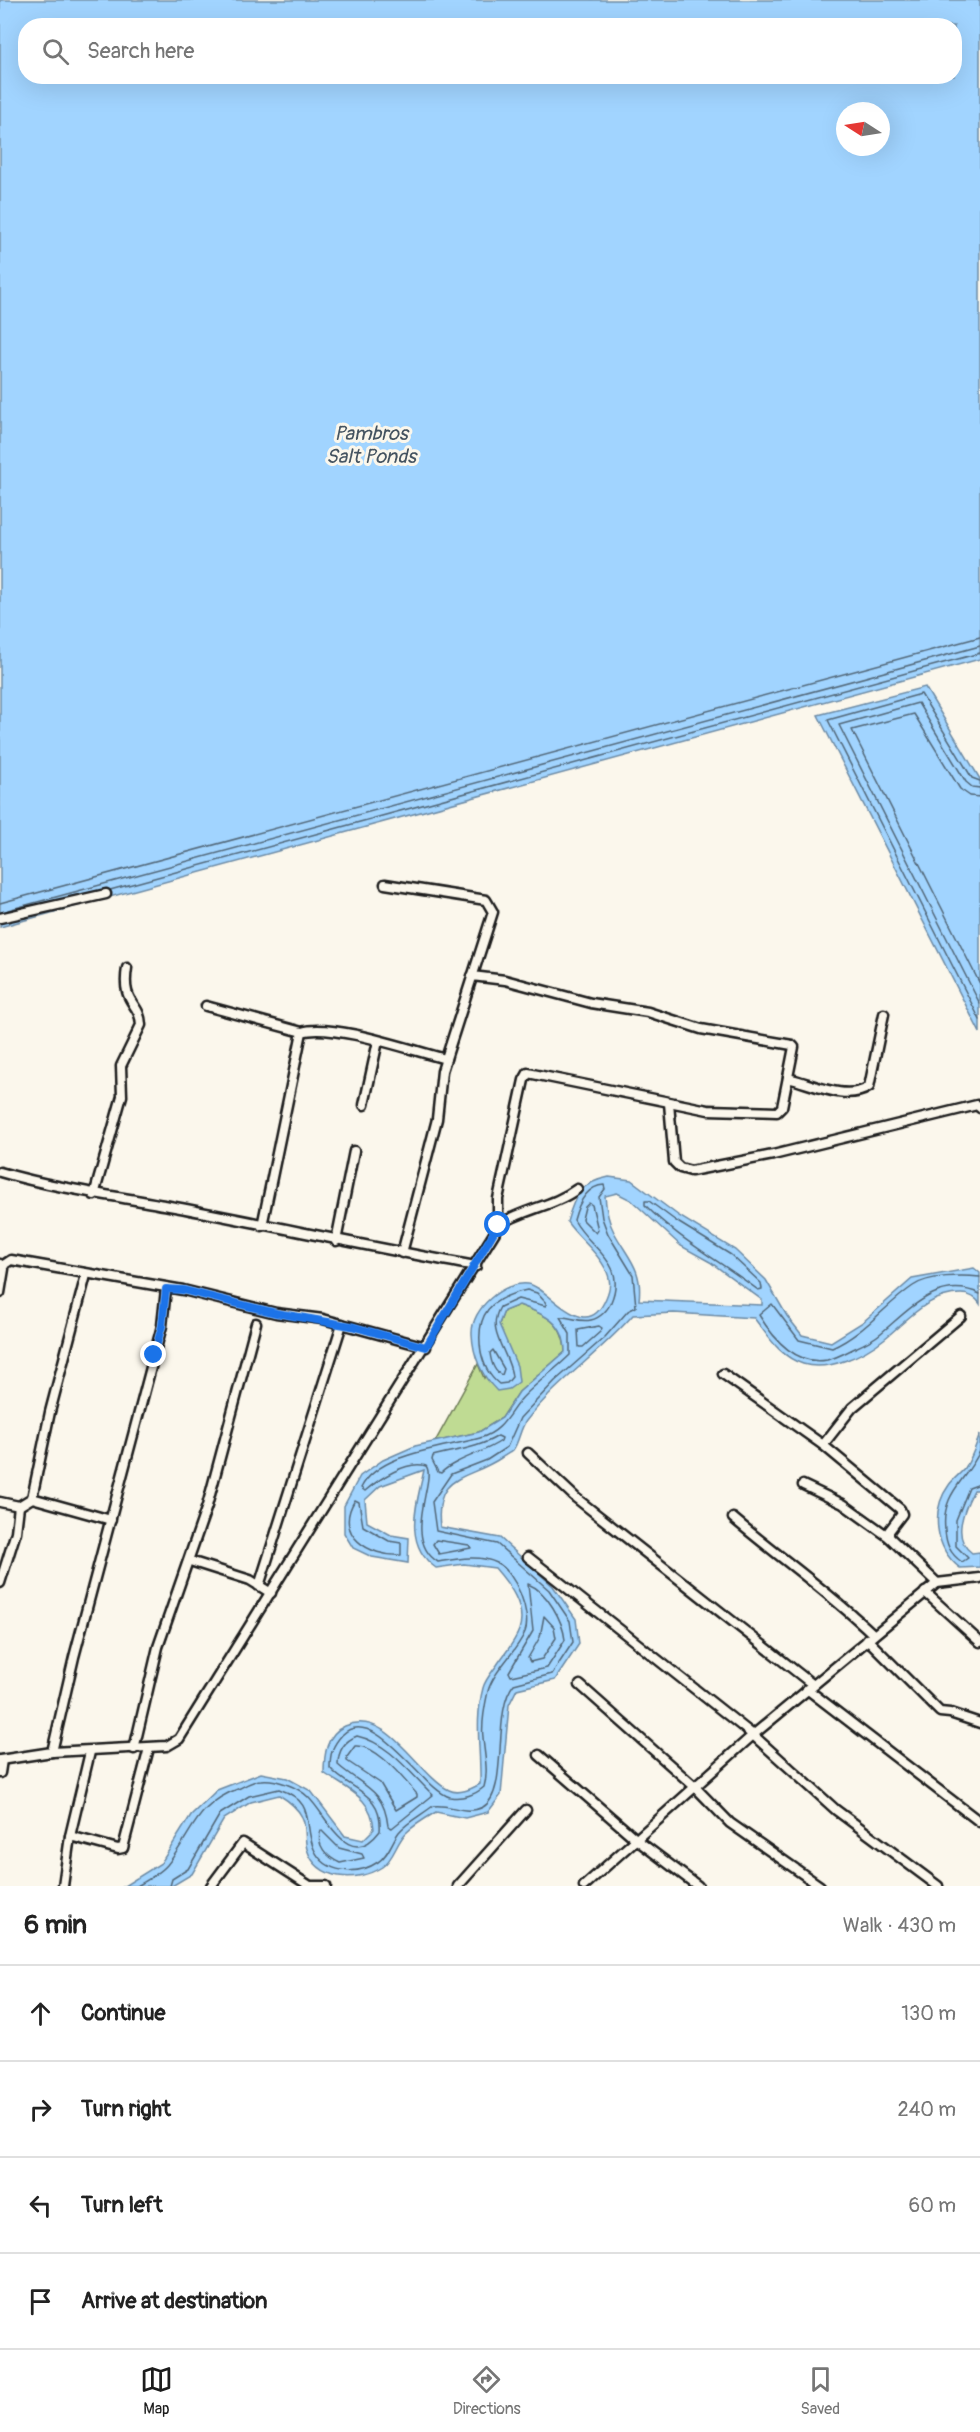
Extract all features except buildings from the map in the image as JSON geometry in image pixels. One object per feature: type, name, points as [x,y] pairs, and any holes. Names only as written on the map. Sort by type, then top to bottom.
[{"type":"street","points":[[385,884],[489,902],[493,912],[446,1059],[437,1119],[402,1253]]},
{"type":"street","points":[[0,918],[106,894]]},
{"type":"street","points":[[94,1195],[122,1096],[121,1066],[141,1025],[141,1018],[124,991],[127,968]]},
{"type":"street","points":[[0,1773],[1,1760],[52,1752],[90,1752],[171,1746],[179,1739],[426,1347],[476,1266],[498,1225],[500,1191],[524,1080],[528,1073],[669,1103],[728,1111],[777,1112],[782,1107],[794,1047],[792,1045],[701,1029],[648,1012],[591,1004],[505,980],[472,976]]},
{"type":"street","points":[[206,1006],[302,1032],[315,1029],[378,1041],[446,1059]]},
{"type":"street","points":[[788,1078],[848,1094],[860,1093],[869,1087],[884,1014]]},
{"type":"street","points":[[262,1226],[302,1032]]},
{"type":"street","points":[[364,1105],[378,1041]]},
{"type":"street","points":[[669,1103],[674,1162],[680,1168],[691,1171],[773,1155],[977,1105],[980,1108]]},
{"type":"street","points":[[336,1241],[354,1151]]},
{"type":"street","points":[[0,1172],[44,1185],[94,1195],[178,1208],[336,1241],[476,1266]]},
{"type":"street","points":[[498,1225],[526,1210],[556,1201],[577,1189]]},
{"type":"street","points":[[0,1293],[4,1275],[1,1265],[11,1260],[166,1289],[183,1290],[276,1313],[342,1324],[426,1347]]},
{"type":"street","points":[[0,1502],[19,1506],[32,1498],[50,1412],[86,1275]]},
{"type":"street","points":[[52,1752],[74,1658],[162,1326],[166,1289]]},
{"type":"street","points":[[823,1445],[852,1408],[961,1316]]},
{"type":"street","points":[[134,1749],[158,1647],[190,1561],[256,1323]]},
{"type":"street","points":[[259,1586],[342,1324]]},
{"type":"street","points":[[723,1374],[823,1445],[900,1509],[902,1514],[889,1531],[889,1537]]},
{"type":"street","points":[[528,1453],[576,1498],[980,1822]]},
{"type":"street","points":[[803,1485],[843,1504],[889,1537],[937,1582]]},
{"type":"street","points":[[32,1498],[111,1520]]},
{"type":"street","points":[[0,1583],[16,1532],[19,1506]]},
{"type":"street","points":[[733,1518],[801,1575],[829,1593],[940,1712],[980,1723]]},
{"type":"street","points":[[528,1557],[753,1735],[836,1810],[938,1886]]},
{"type":"street","points":[[190,1561],[259,1586],[271,1593]]},
{"type":"street","points":[[584,1886],[753,1735],[937,1582],[980,1578]]},
{"type":"street","points":[[925,1592],[980,1642]]},
{"type":"street","points":[[580,1685],[695,1787],[730,1823],[820,1886]]},
{"type":"street","points":[[70,1836],[118,1849],[123,1848],[149,1748]]},
{"type":"street","points":[[63,1886],[70,1836],[90,1752]]},
{"type":"street","points":[[539,1755],[638,1840],[698,1886]]},
{"type":"street","points":[[458,1886],[526,1810]]},
{"type":"street","points":[[212,1886],[243,1844],[310,1886],[326,1886]]},
{"type":"green space","points":[[519,1305],[545,1316],[557,1326],[564,1342],[565,1352],[519,1392],[502,1418],[479,1432],[435,1442],[478,1364],[484,1378],[505,1342],[499,1324],[504,1311]]},
{"type":"water","name":"Pambros Salt Ponds","points":[[0,0],[980,0],[980,659],[0,927]]},
{"type":"water","points":[[925,687],[980,779],[980,1033],[818,715]]},
{"type":"water","points":[[609,1177],[631,1180],[679,1216],[735,1250],[766,1280],[787,1316],[802,1335],[831,1342],[863,1322],[912,1279],[974,1268],[980,1273],[980,1304],[974,1298],[964,1294],[938,1298],[919,1309],[866,1351],[823,1366],[795,1361],[775,1345],[754,1318],[674,1313],[633,1315],[538,1407],[524,1424],[513,1450],[455,1481],[442,1497],[439,1509],[440,1527],[500,1538],[553,1586],[576,1619],[579,1644],[555,1680],[517,1689],[509,1705],[501,1795],[488,1812],[465,1818],[436,1812],[406,1833],[386,1864],[372,1872],[350,1877],[329,1873],[319,1868],[312,1860],[307,1849],[302,1817],[292,1804],[279,1795],[251,1802],[224,1819],[192,1874],[172,1886],[124,1886],[161,1863],[191,1815],[217,1790],[261,1773],[287,1778],[311,1791],[345,1836],[363,1840],[374,1829],[369,1809],[357,1795],[324,1773],[327,1746],[334,1734],[345,1726],[361,1723],[375,1726],[389,1734],[437,1782],[449,1790],[461,1792],[480,1784],[478,1724],[480,1700],[485,1682],[519,1630],[521,1613],[519,1604],[506,1581],[495,1568],[464,1564],[436,1568],[425,1558],[415,1535],[416,1510],[424,1470],[380,1486],[365,1500],[367,1522],[391,1535],[409,1538],[408,1563],[372,1557],[353,1548],[344,1533],[344,1506],[360,1476],[383,1460],[415,1446],[479,1432],[502,1418],[519,1392],[565,1352],[561,1333],[557,1326],[545,1316],[519,1305],[504,1311],[499,1324],[517,1366],[519,1382],[509,1389],[497,1391],[486,1379],[479,1365],[472,1334],[477,1315],[490,1298],[509,1287],[528,1284],[578,1316],[588,1317],[598,1312],[609,1290],[608,1276],[597,1255],[567,1222],[580,1191],[585,1186]],"holes":[[[617,1193],[631,1200],[681,1246],[710,1262],[762,1300],[762,1305],[639,1300],[637,1272],[612,1228],[605,1196]]]},
{"type":"water","points":[[980,1434],[980,1490],[974,1490],[970,1498],[963,1514],[961,1531],[966,1547],[972,1553],[980,1552],[980,1567],[960,1568],[945,1551],[941,1540],[938,1529],[939,1506],[949,1485],[965,1468]]},
{"type":"route","points":[[154,1355],[162,1326],[166,1289],[183,1290],[276,1313],[323,1319],[426,1347],[476,1266],[498,1225]]}]
